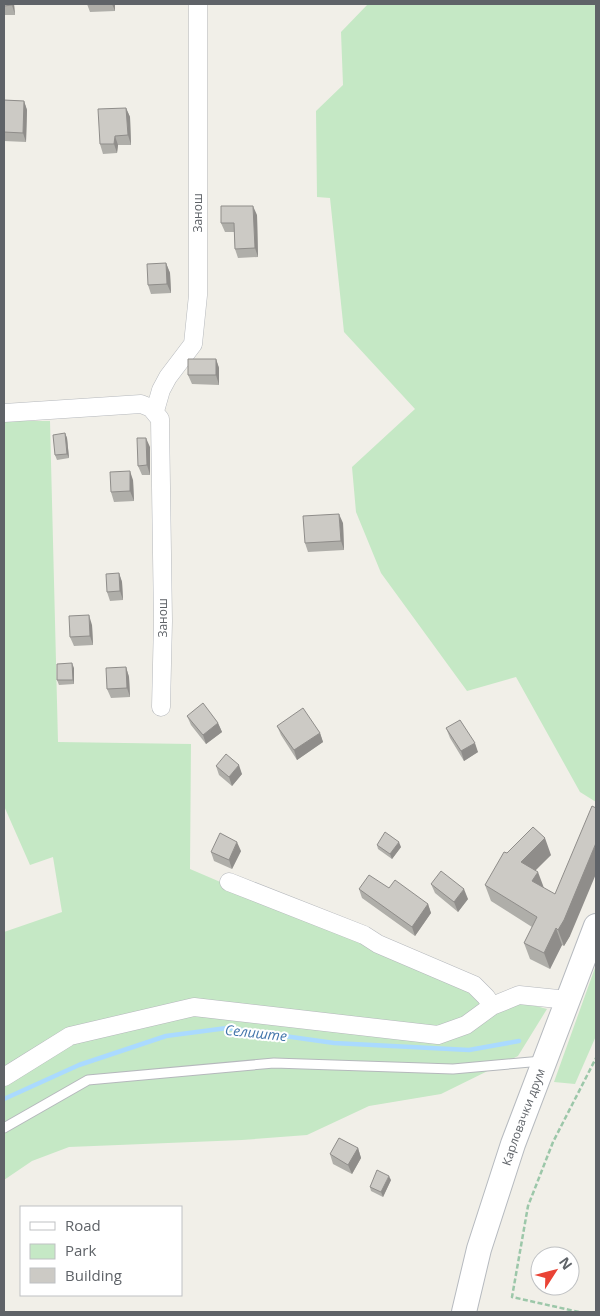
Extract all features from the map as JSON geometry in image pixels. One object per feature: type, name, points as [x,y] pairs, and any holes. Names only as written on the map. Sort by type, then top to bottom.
[{"type":"main road","name":"Карловачки друм","points":[[464,1312],[477,1257],[513,1144],[596,926]]},
{"type":"street","name":"Занош","points":[[161,707],[163,621],[161,429],[160,420],[154,411],[161,390],[193,344],[198,295],[198,4]]},
{"type":"street","points":[[4,414],[133,404],[140,404],[154,411]]},
{"type":"street","points":[[229,882],[364,935],[378,944],[474,985],[492,1006]]},
{"type":"street","points":[[4,1077],[70,1036],[194,1007],[438,1035],[466,1025],[492,1006],[519,994],[568,1000]]},
{"type":"lane","points":[[4,1128],[88,1080],[274,1063],[453,1069],[545,1061]]},
{"type":"path","points":[[579,1312],[512,1297],[528,1206],[554,1142],[596,1058]]},
{"type":"green space","points":[[368,4],[596,4],[596,802],[580,792],[516,677],[467,691],[381,573],[356,512],[352,467],[415,409],[344,332],[330,198],[317,197],[316,111],[343,85],[341,32]]},
{"type":"green space","points":[[4,421],[50,421],[58,742],[191,744],[190,869],[425,970],[489,993],[547,1009],[518,1056],[441,1094],[369,1106],[307,1135],[242,1140],[69,1147],[32,1161],[4,1180],[4,932],[62,912],[53,857],[30,865],[4,806]]},
{"type":"green space","points":[[596,965],[596,1036],[575,1084],[554,1082]]},
{"type":"building","points":[[4,100],[24,101],[23,133],[4,132]]},
{"type":"building","points":[[126,108],[128,135],[115,136],[114,144],[100,144],[98,109]]},
{"type":"building","points":[[221,206],[253,206],[255,248],[235,249],[234,223],[221,223]]},
{"type":"building","points":[[166,263],[167,284],[148,285],[147,264]]},
{"type":"building","points":[[188,359],[216,359],[216,375],[188,375]]},
{"type":"building","points":[[65,433],[67,454],[55,455],[53,435]]},
{"type":"building","points":[[137,438],[146,438],[147,465],[138,466]]},
{"type":"building","points":[[130,471],[130,491],[111,492],[110,472]]},
{"type":"building","points":[[339,514],[341,541],[305,543],[303,516]]},
{"type":"building","points":[[119,573],[120,591],[107,592],[106,574]]},
{"type":"building","points":[[89,615],[90,636],[70,637],[69,616]]},
{"type":"building","points":[[72,663],[73,680],[57,680],[57,664]]},
{"type":"building","points":[[126,667],[127,688],[107,689],[106,668]]},
{"type":"building","points":[[203,703],[218,723],[203,735],[187,716]]},
{"type":"building","points":[[303,708],[320,733],[294,750],[277,726]]},
{"type":"building","points":[[460,720],[475,743],[461,751],[446,728]]},
{"type":"building","points":[[226,754],[239,765],[229,777],[216,766]]},
{"type":"building","points":[[592,806],[596,808],[596,843],[564,920],[558,930],[556,928],[544,953],[524,943],[537,917],[485,885],[504,852],[507,853],[533,827],[545,838],[521,862],[538,872],[532,881],[555,894]]},
{"type":"building","points":[[385,832],[399,842],[390,854],[377,845]]},
{"type":"building","points":[[220,833],[237,842],[229,860],[211,852]]},
{"type":"building","points":[[441,871],[464,889],[454,902],[431,884]]},
{"type":"building","points":[[369,875],[389,888],[395,880],[428,904],[412,927],[359,889]]},
{"type":"building","points":[[339,1138],[358,1148],[348,1165],[330,1154]]},
{"type":"building","points":[[377,1170],[389,1176],[381,1192],[370,1187]]},
{"type":"waterway","name":"Селиште","points":[[4,1099],[79,1065],[166,1036],[227,1028],[334,1043],[469,1050],[519,1041]]}]
